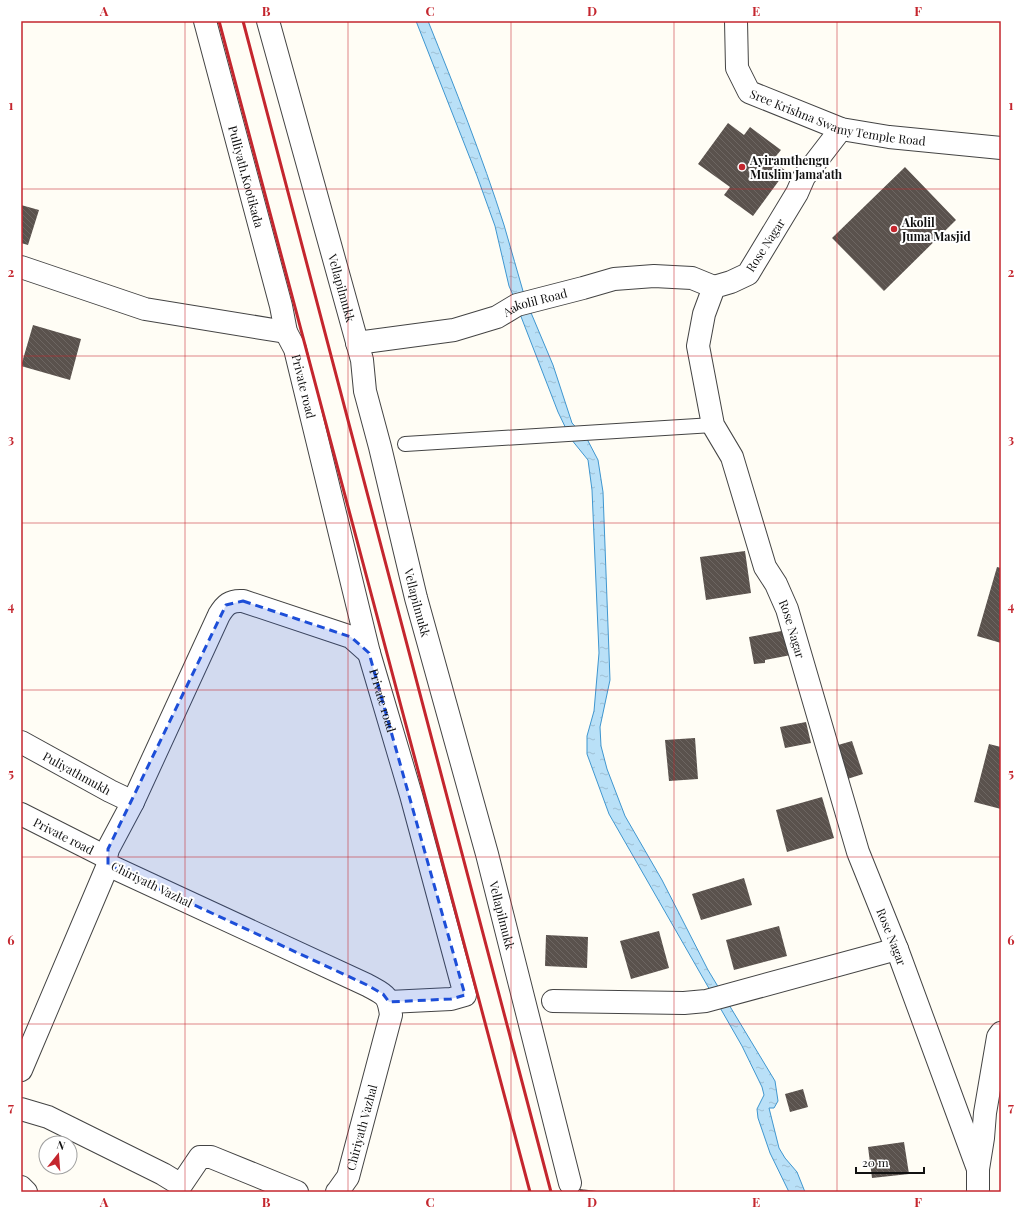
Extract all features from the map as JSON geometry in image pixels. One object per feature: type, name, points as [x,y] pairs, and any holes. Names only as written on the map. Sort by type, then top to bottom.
[{"type":"street","name":"Pulliyath,Kootikada","points":[[205,21],[281,306],[286,332]]},
{"type":"street","name":"Vellapilmukk","points":[[268,21],[362,360],[365,391],[416,598],[488,854],[570,1183]]},
{"type":"street","name":"Sree Krishna Swamy Temple Road","points":[[736,21],[737,68],[749,92],[841,129],[888,137],[1001,148]]},
{"type":"street","name":"Rose Nagar","points":[[841,129],[804,177],[797,193],[748,274],[731,282],[714,287],[704,314],[698,346],[714,424],[732,458],[765,568],[776,584],[787,609],[858,852],[897,949],[978,1169]]},
{"type":"street","points":[[21,267],[145,309],[286,332]]},
{"type":"street","name":"Aakolil Road","points":[[357,343],[454,330],[497,317],[516,304],[614,279],[654,276],[692,278],[714,287]]},
{"type":"street","name":"Private road","points":[[286,332],[295,349],[369,653],[411,795],[465,995],[451,999],[389,1002]]},
{"type":"street","name":"Chiriyath Vazhal","points":[[336,1192],[338,1192],[348,1178],[391,1016],[389,1002],[383,994],[367,985],[107,861],[108,849],[133,802],[219,616],[226,605],[235,600],[243,601],[351,637],[369,653]]},
{"type":"street","name":"Puliyathmukh","points":[[21,742],[110,792],[133,802]]},
{"type":"street","name":"Private road","points":[[21,814],[107,861]]},
{"type":"street","points":[[21,1070],[107,861]]},
{"type":"street","points":[[552,1001],[684,1003],[706,1001],[897,949]]},
{"type":"street","points":[[978,1192],[978,1169],[985,1113],[998,1037],[1001,1033]]},
{"type":"street","points":[[21,1109],[48,1117],[163,1174],[181,1185],[200,1157],[211,1157],[297,1192]]},
{"type":"street","points":[[21,1188],[26,1192]]},
{"type":"lane","points":[[405,444],[714,424]]},
{"type":"highlighted area","points":[[243,601],[351,637],[369,653],[465,995],[451,999],[389,1002],[383,994],[367,985],[108,865],[108,849],[226,605]]},
{"type":"water","points":[[416,21],[428,21],[487,173],[525,298],[516,302],[509,286],[495,226]]},
{"type":"water","points":[[529,308],[553,365],[572,423],[587,439],[598,460],[603,492],[610,680],[600,727],[601,746],[607,769],[625,816],[662,880],[708,970],[775,1081],[778,1101],[774,1108],[769,1108],[779,1148],[797,1172],[805,1192],[789,1192],[770,1153],[758,1118],[757,1109],[764,1095],[762,1087],[742,1046],[609,814],[587,754],[587,736],[594,711],[599,653],[592,490],[588,460],[571,439],[558,412],[520,314]]},
{"type":"building","name":"Ayiramthengu Muslim Jama'ath","points":[[728,123],[744,135],[750,127],[781,150],[772,161],[786,171],[753,216],[724,195],[730,187],[698,164]]},
{"type":"building","name":"Akolil Juma Masjid","points":[[905,167],[956,220],[884,291],[832,238]]},
{"type":"building","points":[[21,205],[39,210],[28,245],[21,243]]},
{"type":"building","points":[[33,325],[81,339],[70,380],[21,366]]},
{"type":"building","points":[[745,551],[751,593],[706,600],[700,557]]},
{"type":"building","points":[[997,567],[1001,568],[1001,643],[977,636]]},
{"type":"building","points":[[787,630],[791,655],[765,660],[765,663],[754,664],[749,637]]},
{"type":"building","points":[[806,722],[811,743],[785,748],[780,727]]},
{"type":"building","points":[[695,738],[698,779],[669,781],[665,740]]},
{"type":"building","points":[[852,741],[863,774],[841,781],[831,747]]},
{"type":"building","points":[[989,744],[1001,747],[1001,809],[974,802]]},
{"type":"building","points":[[822,797],[834,838],[787,852],[776,810]]},
{"type":"building","points":[[744,878],[752,905],[701,920],[692,894]]},
{"type":"building","points":[[779,926],[787,956],[734,970],[726,940]]},
{"type":"building","points":[[659,931],[669,968],[631,979],[620,941]]},
{"type":"building","points":[[546,935],[588,937],[587,968],[545,966]]},
{"type":"building","points":[[803,1089],[808,1107],[790,1112],[785,1094]]},
{"type":"building","points":[[904,1142],[909,1174],[872,1178],[868,1147]]},
{"type":"building","points":[[580,1189],[597,1191],[597,1192],[580,1192]]},
{"type":"railway","points":[[219,21],[530,1192]]},
{"type":"railway","points":[[243,21],[551,1192]]},
{"type":"place","name":"Ayiramthengu Muslim Jama'ath","points":[[742,167]]},
{"type":"place","name":"Akolil Juma Masjid","points":[[894,229]]}]
